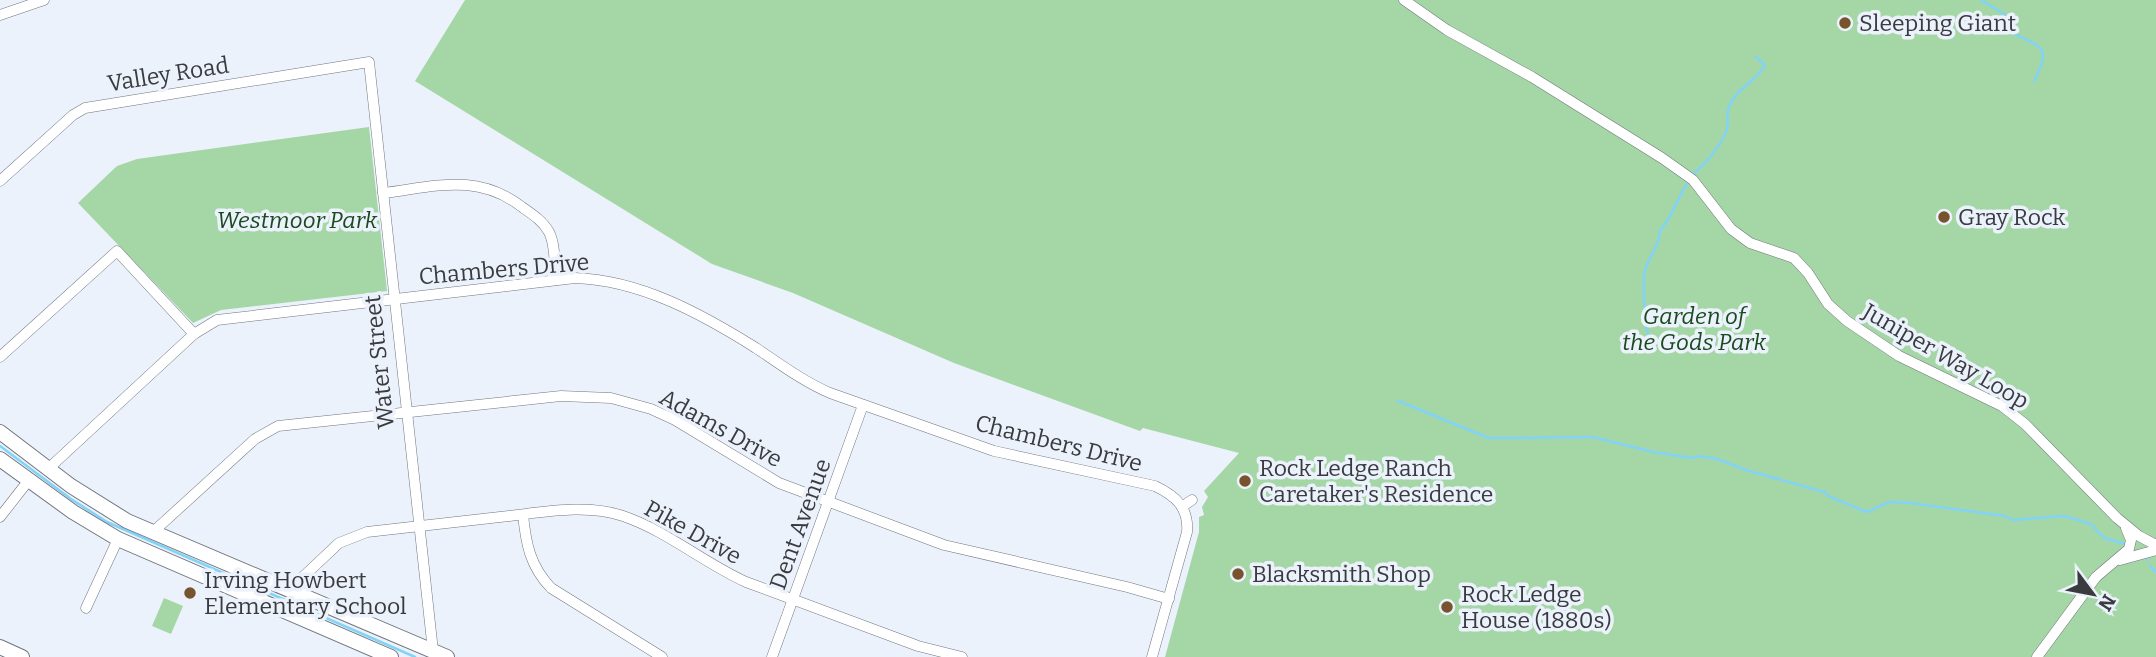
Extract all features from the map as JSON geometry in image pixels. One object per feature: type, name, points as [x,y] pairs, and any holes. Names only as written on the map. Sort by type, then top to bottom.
[{"type":"main road","points":[[0,432],[102,506],[153,532],[438,655]]},
{"type":"main road","points":[[0,459],[73,512],[118,539],[391,657]]},
{"type":"main road","points":[[0,647],[22,657]]},
{"type":"street","points":[[0,15],[44,0]]},
{"type":"street","name":"Juniper Way Loop","points":[[1404,0],[1438,25],[1532,77],[1693,180],[1731,229],[1751,243],[1794,258],[1808,273],[1828,304],[1847,321],[1899,356],[2002,407],[2025,424],[2124,525],[2156,547]]},
{"type":"street","name":"Valley Road","points":[[0,181],[73,115],[85,108],[369,62]]},
{"type":"street","name":"Water Street","points":[[369,62],[419,526],[438,655]]},
{"type":"street","points":[[383,193],[466,184],[483,186],[503,194],[542,222],[548,230],[553,246],[556,280]]},
{"type":"street","points":[[0,357],[117,251],[194,334]]},
{"type":"street","name":"Chambers Drive","points":[[48,469],[209,323],[225,318],[575,278],[603,279],[683,308],[719,326],[820,388],[863,405],[994,451],[1155,486],[1173,496],[1183,506]]},
{"type":"street","name":"Adams Drive","points":[[153,532],[255,439],[271,428],[561,396],[595,396],[624,400],[675,420],[767,477],[958,549],[1057,570],[1169,599]]},
{"type":"street","name":"Dent Avenue","points":[[772,657],[863,405]]},
{"type":"street","points":[[0,517],[29,480]]},
{"type":"street","points":[[1152,657],[1187,532],[1187,516],[1183,506],[1192,500]]},
{"type":"street","name":"Pike Drive","points":[[289,590],[330,550],[347,538],[367,532],[585,510],[620,515],[655,530],[733,577],[918,646],[962,657]]},
{"type":"street","points":[[523,515],[527,546],[542,579],[567,599],[662,657]]},
{"type":"street","points":[[2037,657],[2088,587],[2131,545],[2131,537],[2124,525]]},
{"type":"street","points":[[86,608],[118,539]]},
{"type":"street","points":[[2118,559],[2156,547]]},
{"type":"green space","name":"Garden of the Gods Park","points":[[465,0],[2156,0],[2156,657],[1165,657],[1199,532],[1199,517],[1204,515],[1202,507],[1208,497],[1204,491],[1239,453],[1143,428],[1140,431],[954,363],[793,293],[712,264],[415,81]]},
{"type":"green space","name":"Westmoor Park","points":[[369,127],[387,291],[221,310],[193,323],[78,203],[117,166],[137,159]]},
{"type":"green space","points":[[164,598],[183,606],[171,634],[152,626]]},
{"type":"waterway","points":[[1981,0],[2004,14],[2010,32],[2041,49],[2043,61],[2034,81]]},
{"type":"waterway","points":[[1693,174],[1722,141],[1732,100],[1765,65],[1756,57]]},
{"type":"waterway","points":[[1651,344],[1645,322],[1645,272],[1660,230],[1688,182]]},
{"type":"waterway","points":[[1398,401],[1489,438],[1593,437],[1653,452],[1717,459],[1824,492],[1867,512],[1889,502],[2005,516],[2013,520],[2064,516],[2091,524],[2104,538],[2126,544]]},
{"type":"waterway","points":[[0,446],[107,522],[415,657]]},
{"type":"waterway","points":[[2150,566],[2156,572]]},
{"type":"place","name":"Sleeping Giant","points":[[1845,23]]},
{"type":"place","name":"Gray Rock","points":[[1944,217]]},
{"type":"place","name":"Rock Ledge Ranch Caretaker's Residence","points":[[1245,481]]},
{"type":"place","name":"Blacksmith Shop","points":[[1238,574]]},
{"type":"place","name":"Irving Howbert Elementary School","points":[[190,593]]},
{"type":"place","name":"Rock Ledge House (1880s)","points":[[1447,607]]}]
